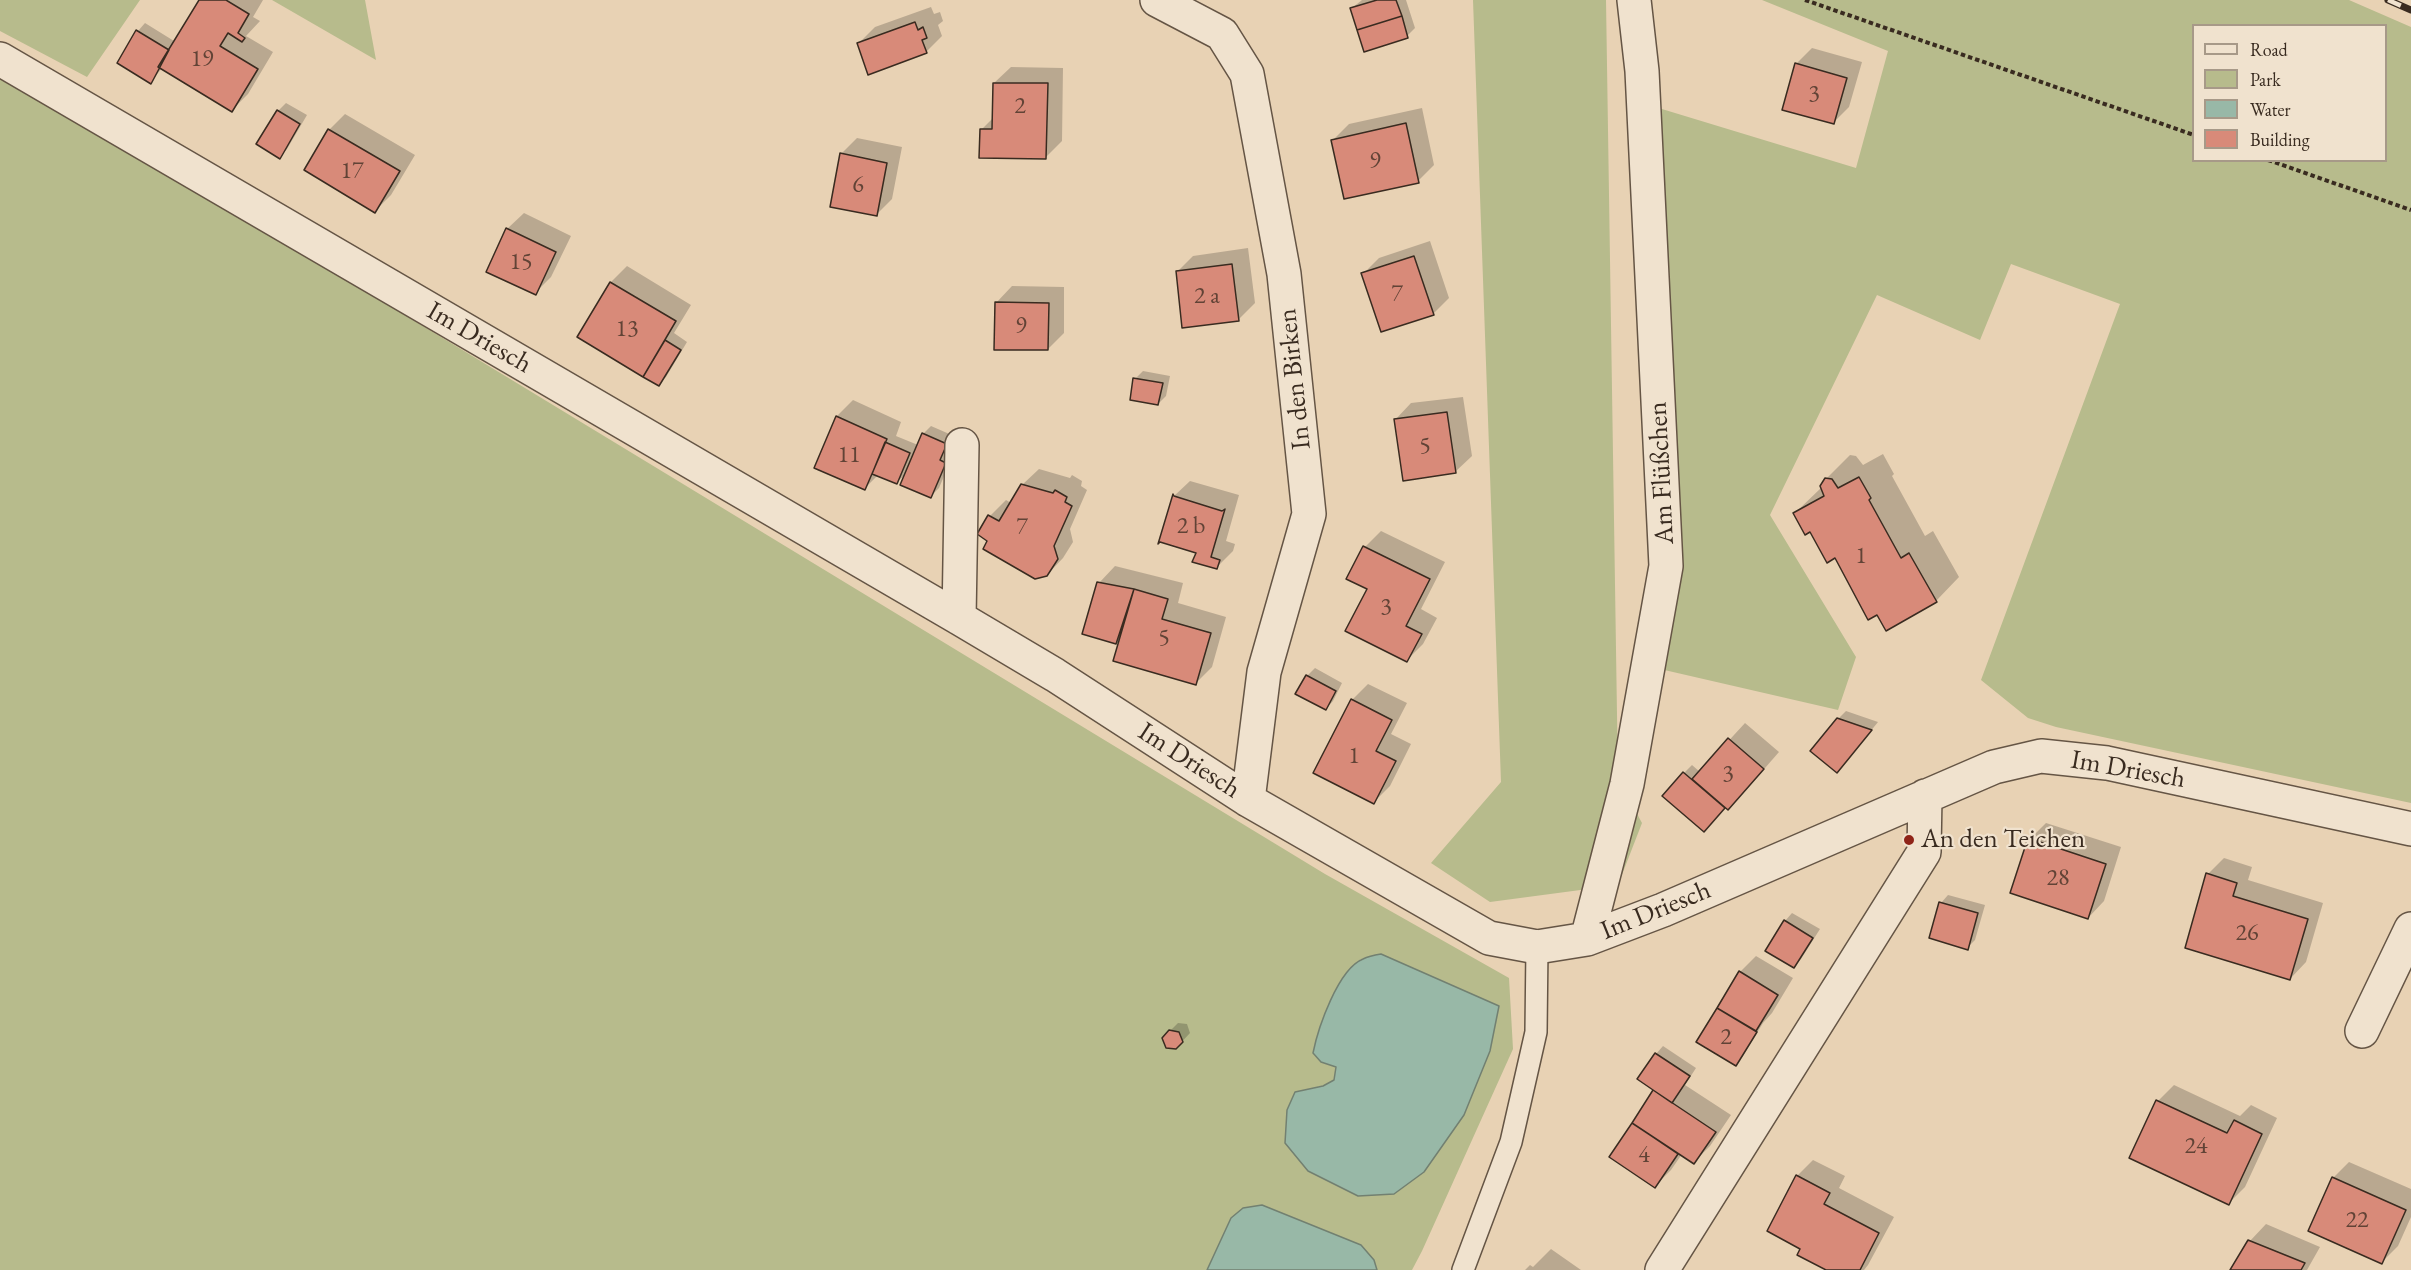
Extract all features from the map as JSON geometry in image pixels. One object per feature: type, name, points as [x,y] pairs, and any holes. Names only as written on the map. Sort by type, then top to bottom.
[{"type":"street","name":"In den Birken","points":[[1157,0],[1222,34],[1247,74],[1284,274],[1309,514],[1264,672],[1248,800]]},
{"type":"street","name":"Am Flüßchen","points":[[1587,939],[1627,784],[1666,566],[1642,71],[1634,0]]},
{"type":"street","name":"Im Driesch","points":[[0,59],[959,618],[1055,675],[1248,800],[1489,938],[1537,947],[1587,939],[1663,910],[1994,767],[2041,756],[2107,763],[2411,829]]},
{"type":"street","points":[[959,618],[962,445]]},
{"type":"street","points":[[1662,1270],[1924,852],[1925,796]]},
{"type":"street","points":[[2362,1031],[2411,929]]},
{"type":"lane","points":[[1463,1270],[1511,1142],[1534,1043],[1537,947]]},
{"type":"path","points":[[1805,0],[2192,135]]},
{"type":"path","points":[[2274,162],[2411,210]]},
{"type":"green space","points":[[0,0],[140,0],[87,77],[0,31]]},
{"type":"green space","points":[[272,0],[365,0],[376,60]]},
{"type":"green space","points":[[1473,0],[1606,0],[1618,779],[1642,823],[1618,885],[1490,902],[1431,863],[1501,782]]},
{"type":"green space","points":[[1762,0],[2349,0],[2411,27],[2411,803],[2056,727],[2028,718],[1981,680],[2120,304],[2011,264],[1980,340],[1877,295],[1770,515],[1856,657],[1838,710],[1660,669],[1652,106],[1856,168],[1888,51]]},
{"type":"green space","points":[[0,77],[125,145],[1325,874],[1509,978],[1513,1049],[1412,1270],[1377,1270],[1374,1260],[1231,1218],[1207,1270],[0,1270]],"holes":[[[1361,959],[1499,1006],[1287,1110],[1295,1092],[1323,1086],[1334,1080],[1336,1067],[1321,1062],[1313,1053],[1320,1027],[1336,990]]]},
{"type":"water","points":[[1381,954],[1499,1006],[1490,1051],[1464,1115],[1424,1172],[1394,1194],[1358,1196],[1308,1171],[1285,1143],[1287,1110],[1295,1092],[1323,1086],[1334,1080],[1336,1067],[1321,1062],[1313,1053],[1324,1015],[1345,974],[1365,958]]},
{"type":"water","points":[[1262,1205],[1361,1245],[1374,1260],[1377,1270],[1207,1270],[1231,1218],[1243,1208]]},
{"type":"building","points":[[199,0],[226,0],[249,14],[238,33],[245,38],[242,42],[228,33],[220,46],[258,69],[232,112],[158,67]]},
{"type":"building","points":[[1377,0],[1396,0],[1402,16],[1357,30],[1350,8]]},
{"type":"building","points":[[1402,16],[1408,38],[1364,52],[1357,30]]},
{"type":"building","points":[[915,22],[918,30],[923,27],[927,38],[922,40],[927,53],[868,75],[857,43]]},
{"type":"building","points":[[136,30],[169,50],[151,84],[117,63]]},
{"type":"building","points":[[1795,63],[1847,78],[1834,124],[1782,110]]},
{"type":"building","points":[[993,83],[1048,83],[1046,159],[979,158],[980,129],[992,129]]},
{"type":"building","points":[[277,110],[300,124],[280,159],[256,144]]},
{"type":"building","points":[[1406,123],[1419,183],[1344,199],[1331,140]]},
{"type":"building","points":[[328,129],[400,171],[375,213],[304,170]]},
{"type":"building","points":[[840,153],[887,163],[877,216],[830,207]]},
{"type":"building","points":[[506,228],[556,252],[536,295],[486,272]]},
{"type":"building","points":[[1414,256],[1434,315],[1381,332],[1361,273]]},
{"type":"building","points":[[1232,264],[1239,321],[1182,328],[1176,271]]},
{"type":"building","points":[[610,282],[676,321],[643,377],[577,337]]},
{"type":"building","points":[[995,302],[1049,303],[1048,350],[994,350]]},
{"type":"building","points":[[665,340],[681,350],[659,386],[643,377]]},
{"type":"building","points":[[1133,378],[1163,383],[1158,405],[1130,400]]},
{"type":"building","points":[[1447,412],[1456,473],[1403,481],[1394,419]]},
{"type":"building","points":[[836,416],[887,439],[865,490],[814,468]]},
{"type":"building","points":[[922,433],[947,444],[940,460],[946,463],[931,498],[900,485]]},
{"type":"building","points":[[885,442],[910,453],[897,484],[872,474]]},
{"type":"building","points":[[1859,477],[1901,558],[1909,553],[1937,602],[1886,631],[1877,615],[1868,620],[1835,558],[1827,563],[1810,532],[1805,535],[1793,513],[1824,496],[1820,486],[1825,478],[1832,479],[1838,488]]},
{"type":"building","points":[[1021,484],[1053,493],[1055,490],[1067,497],[1065,502],[1072,506],[1054,546],[1058,559],[1047,576],[1035,579],[983,549],[987,541],[977,534],[988,515],[999,521]]},
{"type":"building","points":[[1173,494],[1222,511],[1225,509],[1211,557],[1220,560],[1217,569],[1192,562],[1196,553],[1160,542],[1158,544]]},
{"type":"building","points":[[1363,546],[1430,579],[1406,626],[1422,634],[1407,662],[1345,631],[1367,589],[1346,579]]},
{"type":"building","points":[[1097,582],[1134,589],[1116,644],[1082,634]]},
{"type":"building","points":[[1134,589],[1168,599],[1162,619],[1211,633],[1196,685],[1113,661]]},
{"type":"building","points":[[1306,675],[1336,691],[1326,710],[1295,694]]},
{"type":"building","points":[[1351,699],[1392,720],[1376,751],[1396,761],[1374,804],[1313,773]]},
{"type":"building","points":[[1837,718],[1872,730],[1837,773],[1810,751]]},
{"type":"building","points":[[1728,738],[1764,769],[1728,810],[1692,779]]},
{"type":"building","points":[[1683,772],[1725,808],[1704,832],[1662,796]]},
{"type":"building","points":[[2028,838],[2106,864],[2088,919],[2010,893]]},
{"type":"building","points":[[2206,873],[2237,883],[2233,896],[2308,919],[2290,980],[2185,948]]},
{"type":"building","points":[[1939,902],[1978,913],[1968,950],[1929,938]]},
{"type":"building","points":[[1784,920],[1813,938],[1794,968],[1765,951]]},
{"type":"building","points":[[1739,971],[1778,995],[1756,1031],[1717,1008]]},
{"type":"building","points":[[1717,1008],[1757,1032],[1736,1066],[1696,1042]]},
{"type":"building","points":[[1169,1030],[1179,1032],[1183,1042],[1176,1049],[1166,1048],[1162,1038]]},
{"type":"building","points":[[1655,1053],[1690,1076],[1672,1103],[1637,1079]]},
{"type":"building","points":[[1653,1090],[1716,1132],[1694,1164],[1632,1123]]},
{"type":"building","points":[[2156,1100],[2227,1133],[2234,1120],[2262,1134],[2229,1205],[2129,1158]]},
{"type":"building","points":[[1632,1123],[1678,1154],[1655,1188],[1609,1157]]},
{"type":"building","points":[[1796,1175],[1830,1193],[1824,1204],[1879,1233],[1860,1270],[1826,1270],[1797,1255],[1800,1249],[1767,1231]]},
{"type":"building","points":[[2332,1177],[2406,1210],[2382,1264],[2308,1231]]},
{"type":"building","points":[[2248,1240],[2305,1263],[2301,1270],[2230,1270]]},
{"type":"railway","points":[[2388,0],[2411,10]]},
{"type":"place","name":"An den Teichen","points":[[1909,840]]}]
